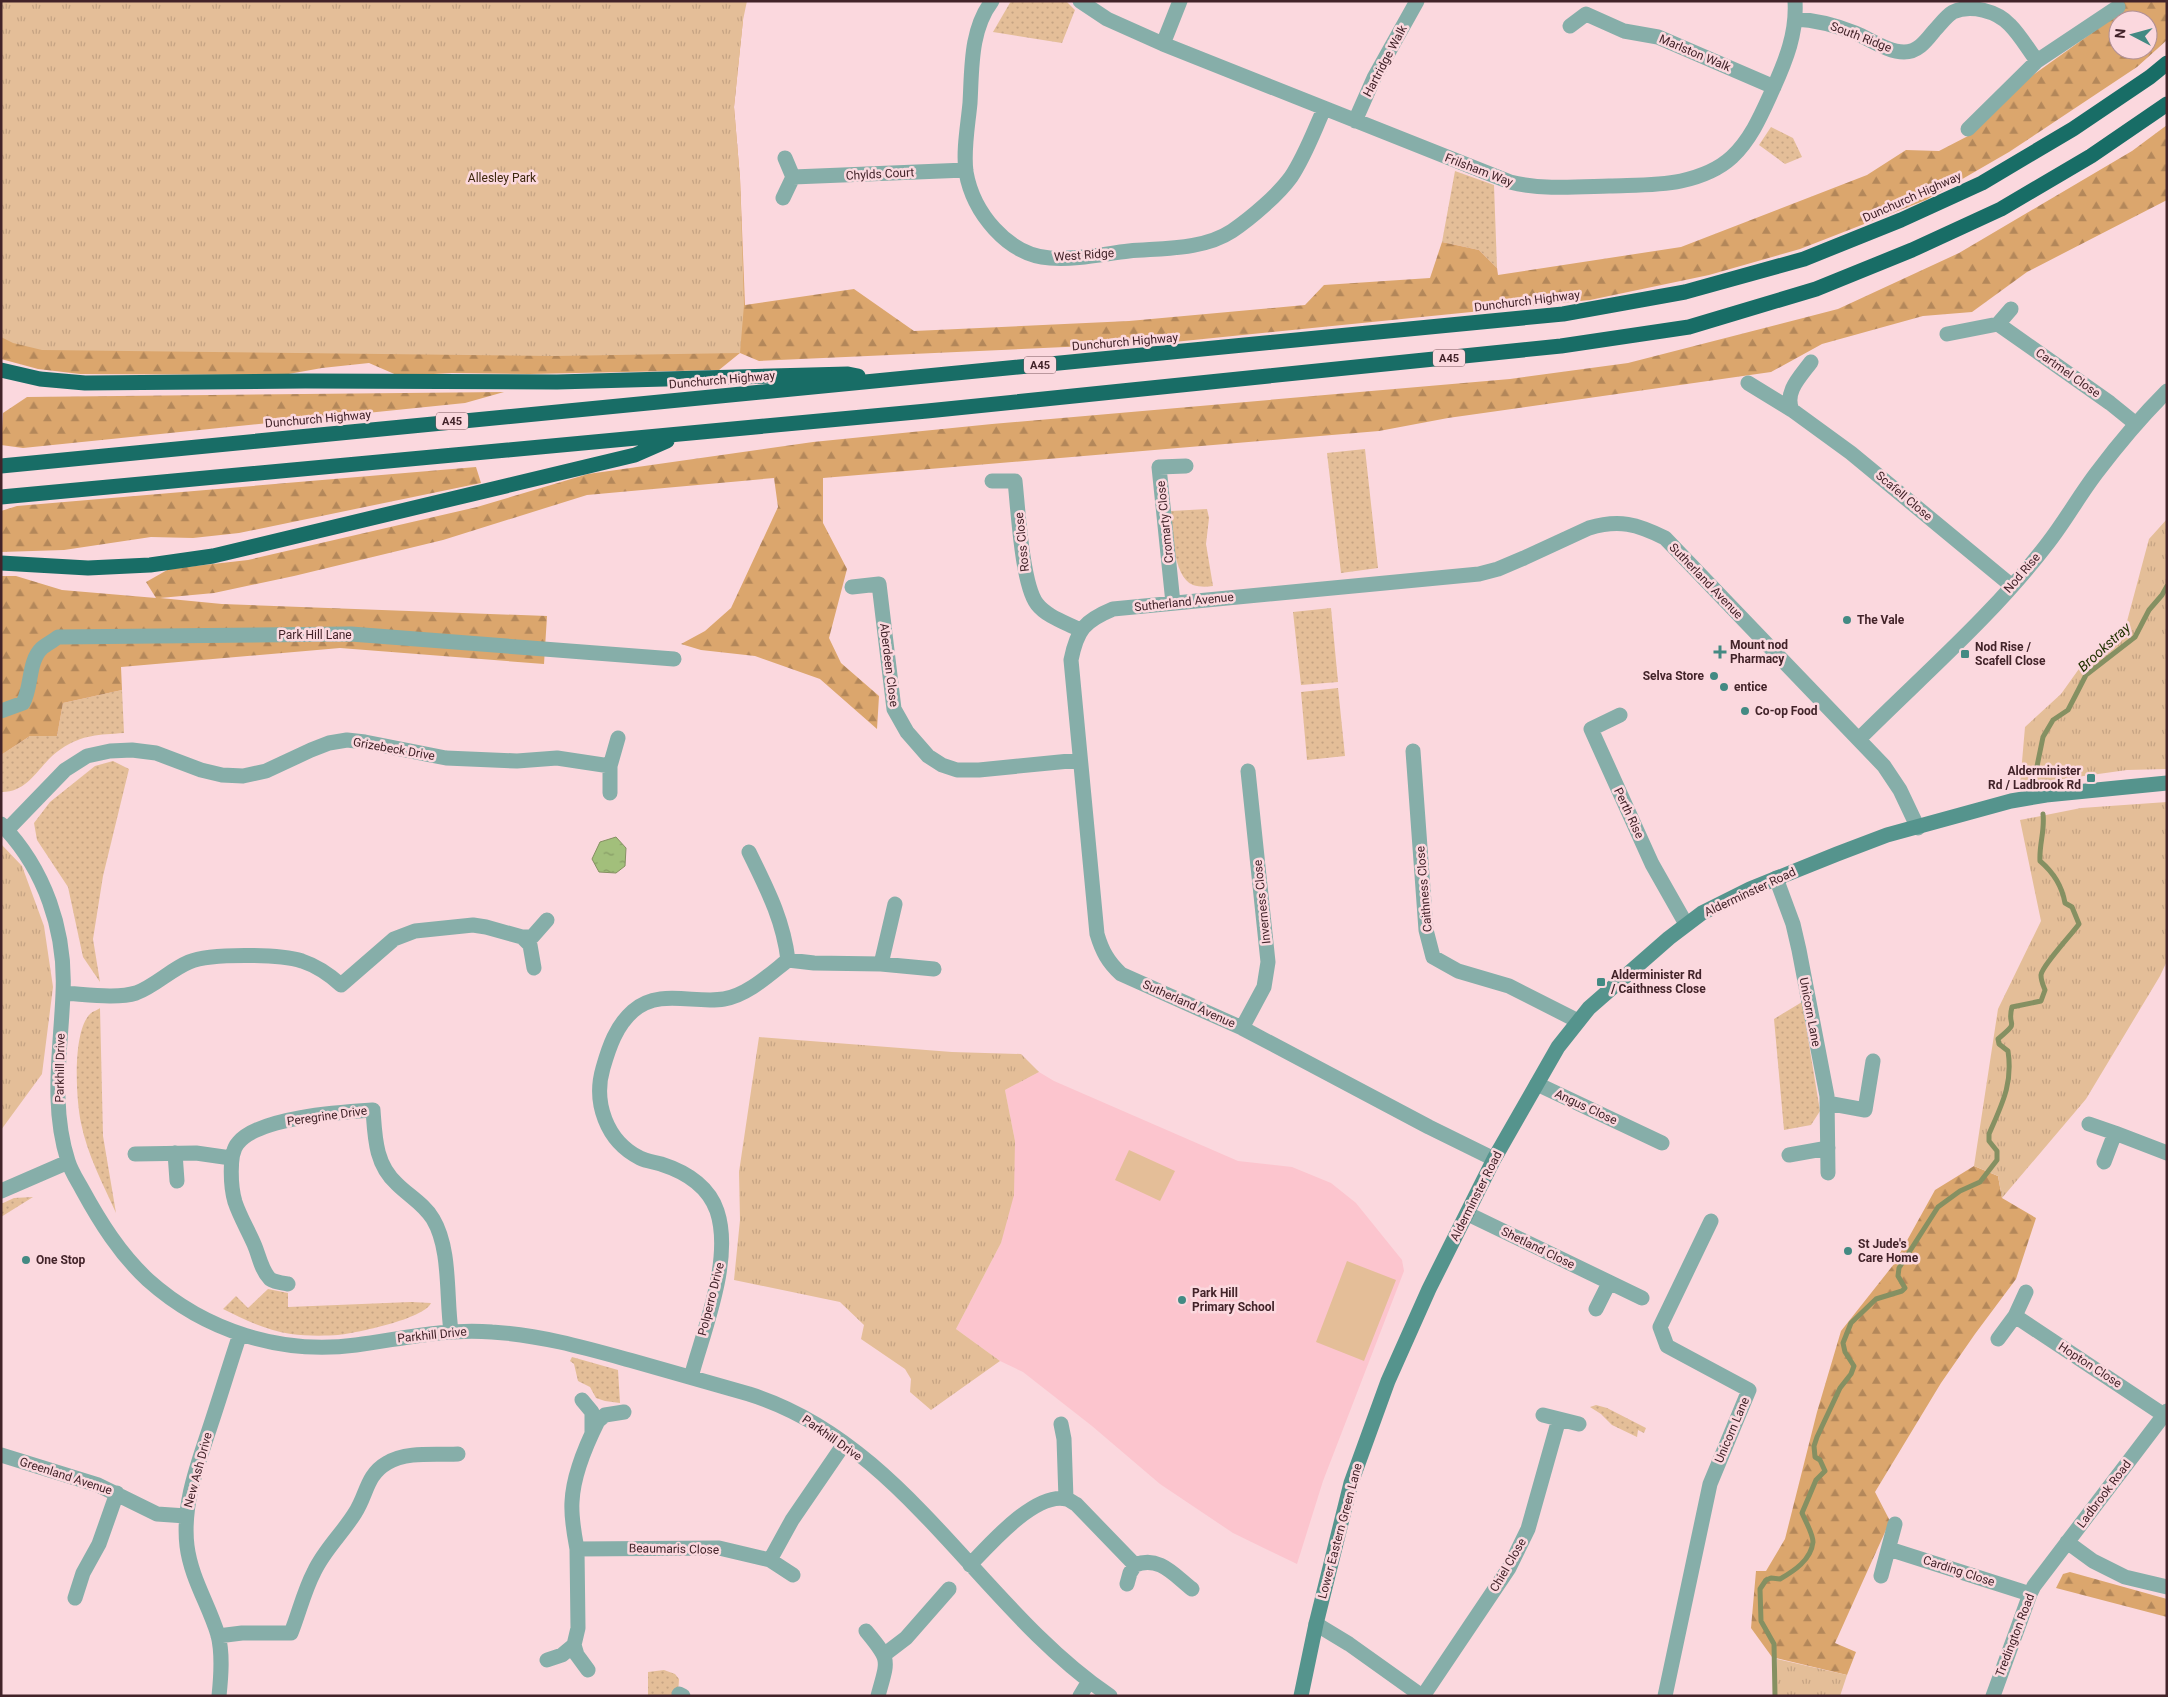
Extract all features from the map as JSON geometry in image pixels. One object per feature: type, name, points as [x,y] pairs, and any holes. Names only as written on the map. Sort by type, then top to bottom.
[{"type":"highway","name":"Dunchurch Highway","points":[[1,466],[1562,314],[1685,292],[1804,259],[1902,220],[1982,183],[2073,129],[2150,77],[2167,63]]},
{"type":"highway","name":"A45","points":[[1,497],[460,454],[680,436],[1561,346],[1689,327],[1816,289],[1912,250],[2001,209],[2091,156],[2167,104]]},
{"type":"highway","points":[[1,370],[40,379],[85,383],[296,381],[557,382],[848,374],[879,380]]},
{"type":"highway","points":[[1,563],[88,568],[150,565],[212,556],[636,454],[680,436]]},
{"type":"street","name":"Frilsham Way","points":[[1080,1],[1107,19],[1163,44],[1510,182],[1543,188],[1662,184],[1706,173],[1732,157],[1754,128],[1774,87],[1788,51],[1795,19],[1795,1]]},
{"type":"street","points":[[1163,44],[1180,1]]},
{"type":"street","name":"Hartridge Walk","points":[[1355,121],[1374,78],[1417,1]]},
{"type":"street","name":"West Ridge","points":[[990,2],[979,26],[974,50],[966,170],[972,193],[988,221],[1012,244],[1034,255],[1062,258],[1207,242],[1219,238],[1244,222],[1290,178],[1324,109]]},
{"type":"street","name":"Marlston Walk","points":[[1570,26],[1585,7],[1624,31],[1658,36],[1774,87]]},
{"type":"street","points":[[1968,129],[2037,61],[2118,7]]},
{"type":"street","name":"South Ridge","points":[[1795,19],[1822,22],[1853,32],[1896,51],[1906,52],[1915,50],[1923,44],[1952,12],[1963,9],[1976,9],[1999,16],[2010,25],[2037,61]]},
{"type":"street","points":[[783,198],[793,178],[785,158]]},
{"type":"street","name":"Chylds Court","points":[[793,178],[966,170]]},
{"type":"street","points":[[1947,334],[1998,324],[2011,309]]},
{"type":"street","name":"Cartmel Close","points":[[1998,324],[2110,403],[2136,424]]},
{"type":"street","points":[[1792,410],[1788,401],[1790,392],[1811,362]]},
{"type":"street","name":"Scafell Close","points":[[1748,383],[1792,410],[1852,453],[2012,586]]},
{"type":"street","name":"Nod Rise","points":[[1858,738],[1986,614],[2012,586],[2049,543],[2098,471],[2136,424],[2167,391]]},
{"type":"street","name":"Cromarty Close","points":[[1173,603],[1159,467],[1186,466]]},
{"type":"street","name":"Ross Close","points":[[992,481],[1015,481],[1027,582],[1037,604],[1050,615],[1080,630]]},
{"type":"street","name":"Sutherland Avenue","points":[[1494,1159],[1429,1127],[1242,1028],[1121,974],[1108,962],[1101,949],[1097,934],[1071,660],[1080,630],[1095,616],[1113,609],[1479,574],[1498,569],[1589,528],[1620,522],[1645,528],[1665,538],[1884,766],[1900,790],[1918,828]]},
{"type":"street","name":"Aberdeen Close","points":[[852,587],[879,584],[894,709],[903,726],[928,756],[942,765],[957,770],[1080,760]]},
{"type":"street","name":"Park Hill Lane","points":[[1,711],[24,703],[28,694],[32,667],[41,649],[58,637],[351,634],[674,659]]},
{"type":"street","name":"Perth Rise","points":[[1620,715],[1591,729],[1652,864],[1686,924]]},
{"type":"street","points":[[610,793],[610,766],[618,738]]},
{"type":"street","name":"Grizebeck Drive","points":[[4,827],[65,770],[87,756],[110,751],[132,750],[156,753],[201,770],[222,775],[243,776],[266,772],[311,750],[329,743],[347,740],[446,758],[517,761],[557,758],[610,766]]},
{"type":"street","name":"Caithness Close","points":[[1413,751],[1426,930],[1433,957],[1458,971],[1509,986],[1578,1021]]},
{"type":"street","name":"Inverness Close","points":[[1242,1028],[1264,987],[1268,962],[1248,771]]},
{"type":"street","name":"Alderminster Road","points":[[1429,1289],[1494,1159],[1558,1047],[1600,997],[1686,924],[1725,901],[1776,878],[1887,835],[2011,801],[2046,795],[2167,783]]},
{"type":"street","name":"Parkhill Drive","points":[[4,827],[26,855],[41,880],[61,940],[64,993],[58,1060],[58,1093],[68,1162],[112,1239],[136,1268],[170,1298],[217,1326],[278,1344],[332,1348],[451,1331],[492,1332],[532,1336],[577,1345],[690,1377],[755,1396],[784,1408],[809,1420],[844,1444],[890,1481],[919,1509],[1030,1628],[1089,1681],[1110,1696]]},
{"type":"street","points":[[749,852],[775,904],[786,939],[788,960],[814,963],[881,964],[934,969]]},
{"type":"street","name":"Unicorn Lane","points":[[1776,878],[1793,924],[1799,950],[1827,1103],[1828,1173]]},
{"type":"street","points":[[881,964],[895,904]]},
{"type":"street","points":[[64,993],[117,995],[135,993],[189,962],[208,957],[278,957],[303,961],[327,972],[341,985],[394,939],[415,931],[473,925],[522,937],[532,937],[547,920]]},
{"type":"street","points":[[522,937],[530,945],[534,968]]},
{"type":"street","name":"Polperro Drive","points":[[690,1377],[719,1275],[721,1229],[716,1210],[707,1192],[695,1180],[680,1171],[642,1159],[629,1152],[616,1140],[607,1125],[601,1109],[599,1095],[600,1079],[610,1044],[620,1026],[633,1010],[662,998],[726,999],[748,989],[788,960]]},
{"type":"street","points":[[1827,1103],[1865,1110],[1873,1061]]},
{"type":"street","name":"Angus Close","points":[[1537,1084],[1637,1123],[1662,1143]]},
{"type":"street","name":"Peregrine Drive","points":[[231,1158],[237,1143],[250,1133],[265,1126],[311,1116],[374,1110],[376,1145],[386,1172],[396,1184],[423,1206],[441,1237],[451,1331]]},
{"type":"street","points":[[2089,1124],[2167,1153]]},
{"type":"street","points":[[2104,1162],[2115,1133]]},
{"type":"street","points":[[1789,1155],[1828,1148]]},
{"type":"street","points":[[176,1153],[177,1181]]},
{"type":"street","points":[[135,1154],[196,1153],[231,1158],[234,1200],[265,1273],[272,1281],[288,1284]]},
{"type":"street","points":[[1,1191],[68,1162]]},
{"type":"street","name":"Shetland Close","points":[[1468,1214],[1642,1298]]},
{"type":"street","name":"Unicorn Lane","points":[[1665,1696],[1710,1484],[1749,1390],[1667,1346],[1660,1327],[1711,1221]]},
{"type":"street","points":[[1596,1309],[1608,1282]]},
{"type":"street","name":"Lower Eastern Green Lane","points":[[1301,1696],[1316,1624],[1351,1483],[1388,1381],[1429,1289]]},
{"type":"street","points":[[1998,1338],[2015,1316],[2026,1292]]},
{"type":"street","name":"Hopton Close","points":[[2015,1316],[2166,1413]]},
{"type":"street","name":"New Ash Drive","points":[[219,1696],[221,1673],[218,1636],[194,1573],[187,1547],[186,1516],[200,1456],[240,1334]]},
{"type":"street","points":[[582,1400],[592,1412],[592,1432]]},
{"type":"street","points":[[588,1670],[577,1655],[574,1645],[578,1628],[576,1548],[572,1521],[572,1502],[575,1481],[592,1432],[598,1421],[605,1415],[624,1412]]},
{"type":"street","name":"Ladbrook Road","points":[[2041,1577],[2166,1413]]},
{"type":"street","points":[[1542,1415],[1580,1424]]},
{"type":"street","name":"Chiel Close","points":[[1423,1696],[1509,1568],[1528,1529],[1559,1419]]},
{"type":"street","points":[[1061,1424],[1064,1439],[1066,1499]]},
{"type":"street","points":[[770,1560],[792,1520],[844,1444]]},
{"type":"street","points":[[218,1636],[242,1632],[291,1633],[314,1572],[326,1550],[357,1511],[368,1482],[376,1470],[386,1463],[403,1457],[458,1454]]},
{"type":"street","name":"Greenland Avenue","points":[[1,1456],[98,1485],[157,1514],[186,1516]]},
{"type":"street","points":[[75,1598],[83,1573],[99,1544],[117,1493]]},
{"type":"street","points":[[970,1565],[1014,1521],[1035,1506],[1054,1499],[1066,1499],[1076,1504],[1135,1565]]},
{"type":"street","points":[[1882,1576],[1895,1524]]},
{"type":"street","points":[[2067,1542],[2093,1561],[2125,1577],[2167,1587]]},
{"type":"street","name":"Beaumaris Close","points":[[576,1548],[719,1548],[770,1560],[793,1575]]},
{"type":"street","name":"Carding Close","points":[[1889,1549],[2030,1594]]},
{"type":"street","points":[[1127,1584],[1130,1573],[1135,1565],[1148,1561],[1157,1562],[1192,1589]]},
{"type":"street","name":"Tredington Road","points":[[1993,1696],[2030,1594],[2041,1577]]},
{"type":"street","points":[[885,1654],[906,1638],[949,1589]]},
{"type":"street","points":[[1316,1624],[1349,1644],[1423,1696]]},
{"type":"street","points":[[866,1631],[885,1654],[886,1665],[878,1696]]},
{"type":"street","points":[[547,1660],[562,1655],[574,1645]]},
{"type":"street","points":[[1080,1696],[1089,1681]]},
{"type":"shaded area","name":"Park Hill Primary School","points":[[1039,1072],[1054,1081],[1238,1161],[1292,1167],[1331,1183],[1356,1203],[1402,1260],[1404,1271],[1323,1481],[1297,1564],[1233,1533],[1160,1484],[1092,1426],[1023,1372],[1000,1361],[956,1329],[1001,1243],[1015,1141],[1005,1090]]},
{"type":"green space","name":"Allesley Park","points":[[1,1],[747,1],[743,20],[734,107],[740,178],[744,305],[740,353],[554,356],[42,350],[13,343],[1,337]]},
{"type":"green space","points":[[1011,1],[1066,1],[1075,10],[1062,43],[993,32]]},
{"type":"green space","points":[[2120,1],[2167,1],[2167,40],[2158,48],[2158,10],[2118,10]]},
{"type":"green space","points":[[743,20],[734,107],[740,178],[745,305],[854,289],[914,331],[1129,321],[1305,305],[1324,285],[1430,278],[1442,242],[1479,250],[1497,268],[1498,275],[1681,247],[1867,175],[1906,150],[1939,151],[1968,136],[2029,78],[2108,21],[2108,60],[2145,60],[2009,152],[1926,200],[1800,249],[1709,275],[1590,300],[1174,342],[759,361],[740,353],[719,370],[529,374],[452,373],[399,376],[369,363],[322,368],[283,375],[80,374],[38,369],[1,359],[1,267]]},
{"type":"green space","points":[[2167,125],[2167,200],[2027,272],[1972,312],[1923,316],[1822,344],[1771,372],[1448,418],[1379,431],[823,478],[823,523],[847,569],[829,638],[841,663],[879,696],[877,729],[820,679],[755,656],[701,650],[681,644],[705,631],[731,608],[778,507],[774,478],[587,495],[443,540],[294,576],[214,593],[160,598],[222,604],[547,616],[544,664],[340,648],[121,667],[122,690],[63,703],[57,736],[30,736],[1,755],[1,576],[16,576],[62,590],[156,598],[146,582],[169,569],[248,560],[477,507],[588,474],[813,442],[992,424],[1510,379],[1628,363],[1838,309],[1959,253],[2132,151]]},
{"type":"green space","points":[[1771,127],[1793,138],[1802,157],[1785,164],[1759,145]]},
{"type":"green space","points":[[1455,171],[1494,185],[1497,268],[1479,250],[1442,242]]},
{"type":"green space","points":[[504,392],[465,403],[23,448],[1,445],[3,413],[27,397]]},
{"type":"green space","points":[[1365,449],[1378,568],[1341,573],[1327,453]]},
{"type":"green space","points":[[476,467],[481,483],[239,533],[193,538],[151,537],[64,550],[1,552],[1,511],[17,506]]},
{"type":"green space","points":[[1207,509],[1209,518],[1206,544],[1213,586],[1200,586],[1193,585],[1186,580],[1177,563],[1171,511]]},
{"type":"green space","points":[[2167,519],[2167,769],[2127,770],[2020,785],[2025,727],[2061,694],[2086,659],[2126,625],[2149,539]]},
{"type":"green space","points":[[1331,608],[1338,682],[1301,685],[1293,612]]},
{"type":"green space","points":[[1338,688],[1345,756],[1307,760],[1301,692]]},
{"type":"green space","points":[[122,690],[124,733],[91,736],[77,740],[61,749],[20,788],[1,792],[1,755],[30,736],[57,736],[63,703]]},
{"type":"green space","points":[[113,761],[129,769],[103,876],[93,939],[100,982],[83,957],[68,887],[37,840],[34,823],[50,802],[95,766]]},
{"type":"green space","points":[[2167,802],[2167,961],[2160,976],[2086,1099],[2002,1198],[1998,1176],[1974,1166],[1998,1009],[2041,921],[2020,820],[2081,808]]},
{"type":"green space","points":[[1,844],[22,866],[44,926],[53,987],[42,1074],[1,1130]]},
{"type":"green space","points":[[1802,1002],[1820,1111],[1811,1125],[1784,1130],[1774,1019]]},
{"type":"green space","points":[[100,1008],[103,1136],[116,1213],[87,1146],[81,1123],[78,1098],[77,1066],[80,1035],[84,1023],[90,1014]]},
{"type":"green space","points":[[759,1037],[952,1052],[1021,1054],[1039,1072],[1005,1090],[1015,1141],[1014,1195],[1001,1243],[956,1329],[1000,1361],[931,1410],[910,1392],[911,1379],[905,1369],[861,1339],[864,1325],[840,1302],[734,1280],[740,1220],[739,1172]]},
{"type":"green space","points":[[1129,1150],[1175,1171],[1160,1201],[1115,1180]]},
{"type":"green space","points":[[1974,1166],[1998,1176],[2002,1198],[2036,1218],[2016,1279],[1941,1383],[1875,1492],[1890,1521],[1835,1643],[1856,1652],[1847,1675],[1772,1657],[1751,1628],[1756,1571],[1766,1571],[1785,1539],[1817,1412],[1841,1331],[1894,1264],[1935,1190]]},
{"type":"green space","points":[[33,1197],[1,1217],[1,1204],[14,1198]]},
{"type":"green space","points":[[1347,1261],[1396,1280],[1364,1361],[1316,1342]]},
{"type":"green space","points":[[268,1289],[288,1293],[288,1307],[411,1302],[431,1303],[426,1309],[403,1320],[347,1334],[327,1336],[291,1334],[273,1330],[223,1309],[236,1296],[248,1308]]},
{"type":"green space","points":[[572,1357],[618,1370],[620,1403],[596,1398],[590,1387],[578,1381],[574,1364],[570,1361]]},
{"type":"green space","points":[[1596,1405],[1607,1408],[1646,1428],[1644,1433],[1638,1430],[1637,1437],[1612,1425],[1601,1414],[1590,1407]]},
{"type":"green space","points":[[2070,1572],[2167,1599],[2167,1617],[2056,1588],[2063,1574]]},
{"type":"green space","points":[[1777,1659],[1847,1675],[1840,1696],[1777,1696]]},
{"type":"green space","points":[[664,1670],[675,1674],[679,1679],[678,1696],[648,1696],[648,1672]]},
{"type":"water","points":[[616,837],[626,848],[625,866],[616,873],[599,872],[592,859],[600,842]]},
{"type":"waterway","name":"Brookstray","points":[[2035,776],[2043,737],[2053,720],[2068,710],[2086,675],[2135,637],[2149,610],[2167,586]]},
{"type":"waterway","points":[[1775,1696],[1774,1644],[1761,1621],[1760,1589],[1766,1580],[1771,1578],[1780,1579],[1796,1569],[1805,1560],[1812,1548],[1812,1535],[1802,1513],[1816,1480],[1825,1471],[1820,1460],[1815,1457],[1814,1446],[1817,1437],[1840,1388],[1851,1374],[1854,1366],[1845,1352],[1843,1343],[1851,1323],[1876,1299],[1902,1291],[1905,1288],[1898,1276],[1899,1268],[1938,1207],[1960,1191],[1980,1182],[1997,1160],[1997,1151],[1989,1141],[1989,1134],[2005,1094],[2009,1074],[2008,1051],[1999,1044],[1998,1039],[2012,1024],[2012,1007],[2041,1001],[2045,990],[2041,975],[2079,924],[2072,907],[2065,903],[2062,891],[2056,880],[2040,861],[2043,814]]},
{"type":"place","name":"The Vale","points":[[1847,620]]},
{"type":"place","name":"Mount nod Pharmacy","points":[[1720,652]]},
{"type":"place","name":"Nod Rise / Scafell Close","points":[[1965,654]]},
{"type":"place","name":"Selva Store","points":[[1714,676]]},
{"type":"place","name":"entice","points":[[1724,687]]},
{"type":"place","name":"Co-op Food","points":[[1745,711]]},
{"type":"place","name":"Alderminister Rd / Ladbrook Rd","points":[[2091,778]]},
{"type":"place","name":"Alderminister Rd / Caithness Close","points":[[1601,982]]},
{"type":"place","name":"St Jude's Care Home","points":[[1848,1251]]},
{"type":"place","name":"One Stop","points":[[26,1260]]},
{"type":"place","name":"Park Hill Primary School","points":[[1182,1300]]}]
